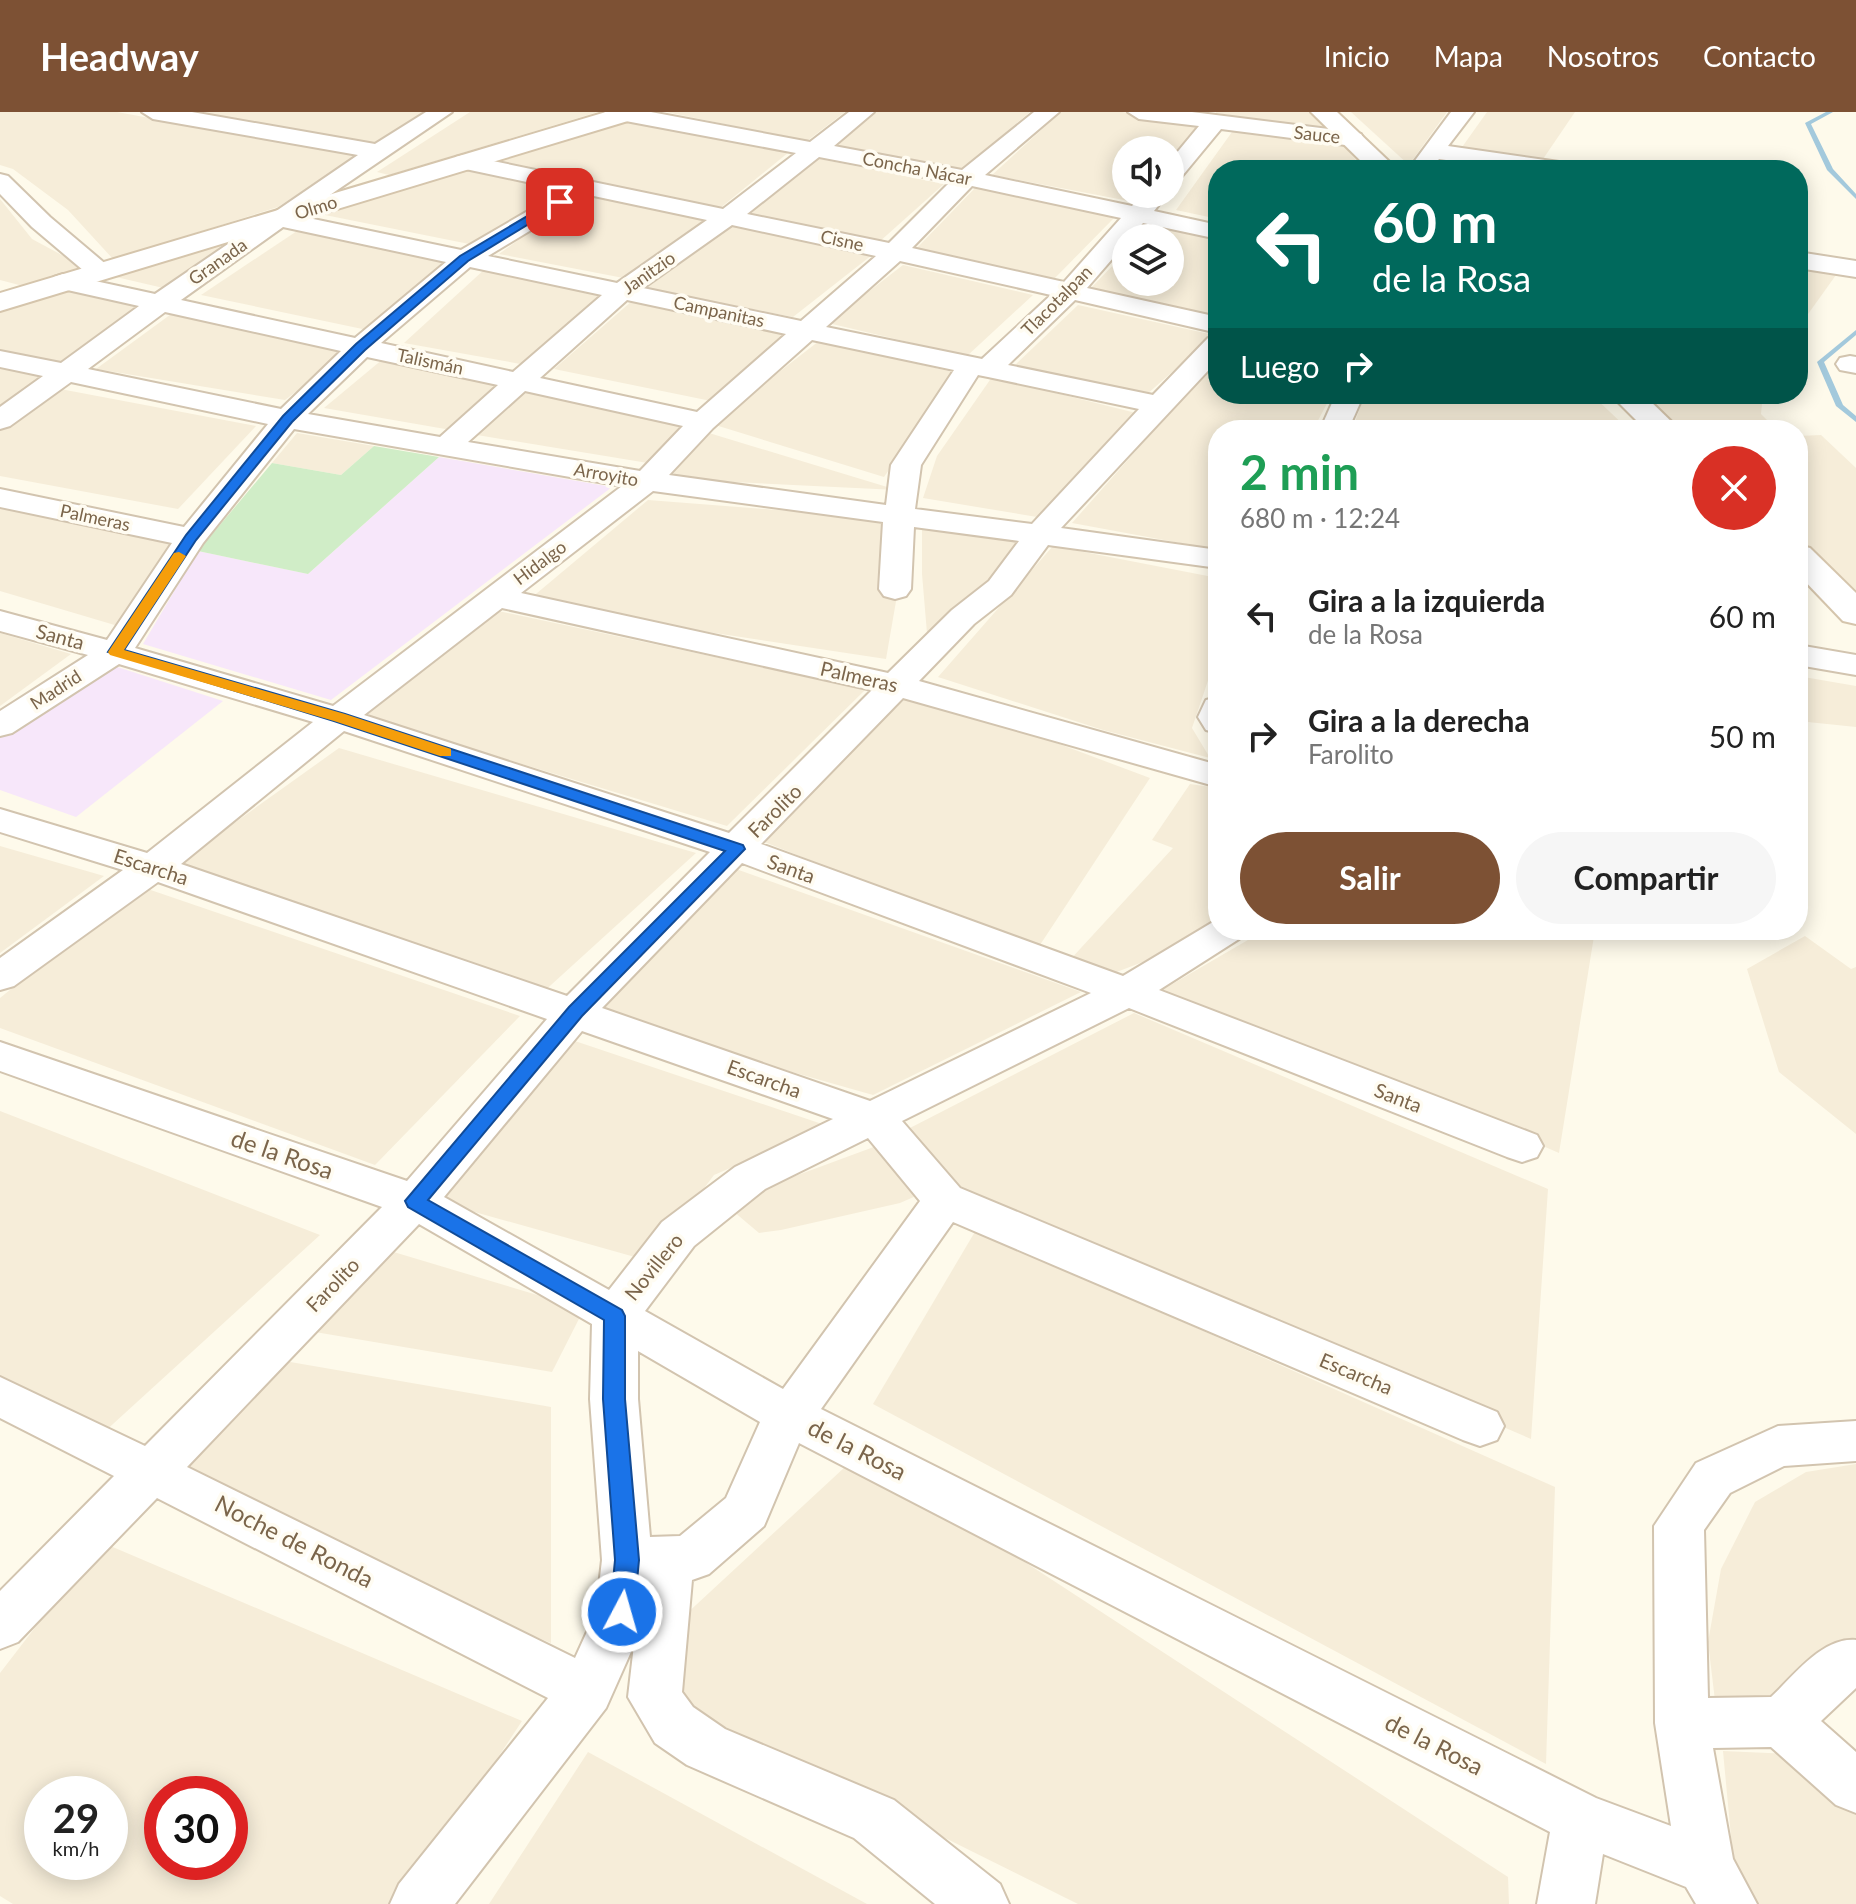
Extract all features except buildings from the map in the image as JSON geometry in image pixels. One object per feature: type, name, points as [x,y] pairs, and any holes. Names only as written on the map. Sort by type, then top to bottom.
[{"type":"main road","points":[[1323,112],[1375,160]]},
{"type":"main road","name":"Olmo","points":[[4,298],[279,219],[624,113]]},
{"type":"main road","points":[[1636,404],[1653,420]]},
{"type":"main road","points":[[1808,565],[1856,613]]},
{"type":"street","points":[[153,112],[377,151]]},
{"type":"street","name":"Granada","points":[[0,420],[68,374],[160,302],[377,151],[441,112]]},
{"type":"street","name":"Janitzio","points":[[445,447],[621,292],[728,217],[863,112]]},
{"type":"street","name":"Hidalgo","points":[[0,977],[153,867],[339,718],[647,481],[703,422],[895,252],[967,178],[1048,112]]},
{"type":"street","name":"Sauce","points":[[1139,112],[1187,115],[1214,123],[1353,139]]},
{"type":"street","points":[[1427,160],[1463,112]]},
{"type":"street","name":"Concha Nácar","points":[[624,113],[967,178],[1208,230]]},
{"type":"street","points":[[1184,159],[1214,123]]},
{"type":"street","name":"Cisne","points":[[464,162],[895,252],[1208,323]]},
{"type":"street","points":[[0,181],[41,222],[99,271]]},
{"type":"street","name":"Madrid","points":[[0,726],[116,652],[191,538],[287,419],[361,347],[464,259],[584,188]]},
{"type":"street","name":"Tlacotalpan","points":[[895,589],[899,516],[906,465],[979,368],[1069,292],[1144,208]]},
{"type":"street","name":"Campanitas","points":[[279,219],[1159,405]]},
{"type":"street","points":[[1808,262],[1856,269]]},
{"type":"street","name":"Talismán","points":[[63,282],[703,422]]},
{"type":"street","name":"Farolito","points":[[0,1626],[415,1201],[575,1012],[963,617],[1000,588],[1040,534],[1208,354]]},
{"type":"street","name":"Arroyito","points":[[0,359],[287,419],[647,481],[741,506],[899,516],[1208,558]]},
{"type":"street","name":"Palmeras","points":[[0,498],[191,538]]},
{"type":"street","name":"Palmeras","points":[[496,597],[895,685],[1208,773]]},
{"type":"street","name":"Santa","points":[[0,621],[339,718],[737,849],[1125,993],[1522,1146]]},
{"type":"street","points":[[1808,657],[1856,665]]},
{"type":"street","name":"Escarcha","points":[[0,820],[153,867],[875,1118],[945,1200],[1480,1426]]},
{"type":"street","name":"Novillero","points":[[419,1904],[587,1691],[648,1559],[614,1399],[615,1316],[678,1234],[750,1178],[1125,993],[1209,940]]},
{"type":"street","name":"de la Rosa","points":[[0,1056],[415,1201],[790,1416],[1717,1886]]},
{"type":"street","points":[[945,1200],[790,1416],[772,1445],[746,1511],[691,1558],[648,1559],[655,1697],[674,1725],[706,1747],[874,1819],[980,1904]]},
{"type":"street","name":"Noche de Ronda","points":[[0,1396],[587,1691]]},
{"type":"street","points":[[1717,1886],[1682,1723],[1679,1526],[1713,1478],[1778,1446],[1856,1441]]},
{"type":"street","points":[[1782,1722],[1845,1663],[1856,1664]]},
{"type":"street","points":[[1682,1723],[1782,1722],[1856,1787]]},
{"type":"street","points":[[1566,1904],[1580,1819]]},
{"type":"shaded area","points":[[0,112],[117,112],[357,156],[278,207],[113,259],[68,210],[13,169],[0,165]]},
{"type":"shaded area","points":[[199,112],[428,112],[376,144]]},
{"type":"shaded area","points":[[470,112],[598,112],[389,175],[377,172]]},
{"type":"shaded area","points":[[666,112],[845,112],[807,141]]},
{"type":"shaded area","points":[[871,112],[1030,112],[961,170],[828,146]]},
{"type":"shaded area","points":[[1061,112],[1122,112],[1202,124],[1184,143],[1184,136],[1112,136],[1112,198],[992,175]]},
{"type":"shaded area","points":[[1216,112],[1311,112],[1330,130],[1216,113]]},
{"type":"shaded area","points":[[1351,112],[1447,112],[1413,160],[1404,160]]},
{"type":"shaded area","points":[[1487,112],[1575,112],[1542,160],[1460,150]]},
{"type":"shaded area","points":[[629,119],[789,152],[719,209],[493,161]]},
{"type":"shaded area","points":[[1237,125],[1341,142],[1356,160],[1212,160]]},
{"type":"shaded area","points":[[815,158],[944,184],[878,243],[746,213]]},
{"type":"shaded area","points":[[1208,165],[1208,217],[1176,210],[1184,208],[1184,199]]},
{"type":"shaded area","points":[[465,169],[566,192],[479,246],[320,214]]},
{"type":"shaded area","points":[[975,188],[1116,216],[1051,282],[913,252]]},
{"type":"shaded area","points":[[580,195],[711,220],[639,281],[499,254]]},
{"type":"shaded area","points":[[0,199],[32,239],[86,268],[23,286],[0,280]]},
{"type":"shaded area","points":[[726,224],[872,255],[793,317],[646,288]]},
{"type":"shaded area","points":[[300,229],[453,261],[372,331],[201,295]]},
{"type":"shaded area","points":[[1184,229],[1208,235],[1208,320],[1088,291],[1112,266],[1112,296],[1184,296]]},
{"type":"shaded area","points":[[241,236],[172,290],[116,277]]},
{"type":"shaded area","points":[[903,265],[1033,295],[967,356],[828,323]]},
{"type":"shaded area","points":[[486,268],[609,295],[526,365],[404,343]]},
{"type":"shaded area","points":[[1808,271],[1836,275],[1808,314]]},
{"type":"shaded area","points":[[80,286],[155,303],[70,364],[0,351],[0,311]]},
{"type":"shaded area","points":[[632,301],[792,333],[716,402],[554,369]]},
{"type":"shaded area","points":[[1078,305],[1208,334],[1208,340],[1146,395],[1014,366]]},
{"type":"shaded area","points":[[178,309],[358,344],[285,400],[96,369]]},
{"type":"shaded area","points":[[819,341],[957,373],[884,477],[712,424]]},
{"type":"shaded area","points":[[389,354],[509,381],[451,430],[324,408]]},
{"type":"shaded area","points":[[0,368],[46,377],[0,410]]},
{"type":"shaded area","points":[[1208,369],[1208,404],[1327,404],[1318,420],[1208,420],[1208,548],[1072,523]]},
{"type":"shaded area","points":[[992,377],[1140,414],[1037,517],[923,498],[937,456]]},
{"type":"shaded area","points":[[535,385],[705,420],[654,464],[477,435]]},
{"type":"shaded area","points":[[55,388],[256,426],[178,509],[0,476],[0,431]]},
{"type":"shaded area","points":[[1361,404],[1602,404],[1618,420],[1356,420]]},
{"type":"shaded area","points":[[1654,404],[1762,404],[1761,414],[1767,420],[1671,420]]},
{"type":"shaded area","points":[[297,433],[374,446],[341,475],[272,463]]},
{"type":"shaded area","points":[[709,433],[897,490],[651,478]]},
{"type":"shaded area","points":[[1821,435],[1856,468],[1856,590],[1808,546],[1808,436]]},
{"type":"shaded area","points":[[439,457],[612,487],[331,700],[143,644],[198,551],[308,574]]},
{"type":"shaded area","points":[[648,500],[896,519],[899,584],[886,659],[524,604]]},
{"type":"shaded area","points":[[0,502],[172,541],[118,626],[0,591]]},
{"type":"shaded area","points":[[922,521],[1038,539],[928,645],[922,574]]},
{"type":"shaded area","points":[[1053,546],[1208,576],[1208,681],[1192,728],[1208,757],[1103,730],[938,677]]},
{"type":"shaded area","points":[[498,611],[866,689],[727,826],[360,715]]},
{"type":"shaded area","points":[[0,633],[71,654],[0,706]]},
{"type":"shaded area","points":[[108,664],[223,701],[76,817],[0,790],[0,738]]},
{"type":"shaded area","points":[[1808,678],[1856,686],[1856,727],[1808,722]]},
{"type":"shaded area","points":[[915,690],[1150,778],[1036,951],[757,839]]},
{"type":"shaded area","points":[[339,748],[696,853],[540,995],[177,864]]},
{"type":"shaded area","points":[[1190,784],[1208,787],[1208,931],[1174,950],[1114,973],[1069,961],[1173,848],[1152,840]]},
{"type":"shaded area","points":[[0,846],[104,876],[0,953]]},
{"type":"shaded area","points":[[736,869],[1081,992],[873,1095],[584,1013]]},
{"type":"shaded area","points":[[139,886],[520,1016],[375,1165],[0,1028],[0,998]]},
{"type":"shaded area","points":[[1808,938],[1851,969],[1856,967],[1856,1134],[1779,1072],[1747,969],[1798,940]]},
{"type":"shaded area","points":[[1248,940],[1593,940],[1559,1153],[1343,1059],[1157,993]]},
{"type":"shaded area","points":[[1134,1013],[1548,1189],[1531,1439],[941,1185],[900,1203],[759,1233],[733,1211],[749,1193],[871,1148]]},
{"type":"shaded area","points":[[563,1037],[828,1126],[714,1175],[649,1261],[418,1196]]},
{"type":"shaded area","points":[[0,1111],[320,1235],[79,1455],[0,1409]]},
{"type":"shaded area","points":[[976,1230],[1555,1487],[1546,1764],[873,1404]]},
{"type":"shaded area","points":[[387,1250],[584,1309],[552,1372],[315,1332]]},
{"type":"shaded area","points":[[273,1359],[551,1407],[551,1643],[163,1488]]},
{"type":"shaded area","points":[[859,1454],[1508,1877],[1509,1904],[1078,1904],[641,1687],[683,1617]]},
{"type":"shaded area","points":[[1856,1464],[1856,1641],[1777,1706],[1716,1709],[1708,1642],[1721,1569],[1755,1502],[1806,1472]]},
{"type":"shaded area","points":[[101,1542],[522,1721],[401,1904],[13,1904],[0,1896],[0,1673]]},
{"type":"shaded area","points":[[1723,1751],[1810,1755],[1856,1800],[1856,1904],[1757,1904],[1733,1858]]},
{"type":"shaded area","points":[[588,1752],[867,1904],[489,1904]]},
{"type":"green space","points":[[374,446],[439,457],[308,574],[198,551],[272,463],[341,475]]},
{"type":"waterway","points":[[1830,112],[1808,123],[1830,170],[1856,197]]},
{"type":"waterway","points":[[1856,332],[1820,362],[1840,406],[1856,420]]},
{"type":"slow traffic","points":[[179,556],[116,652],[445,753]]},
{"type":"route","points":[[560,202],[464,259],[361,347],[287,419],[191,538],[116,652],[339,718],[737,849],[575,1012],[415,1201],[615,1316],[614,1399],[627,1560],[622,1612]]}]
